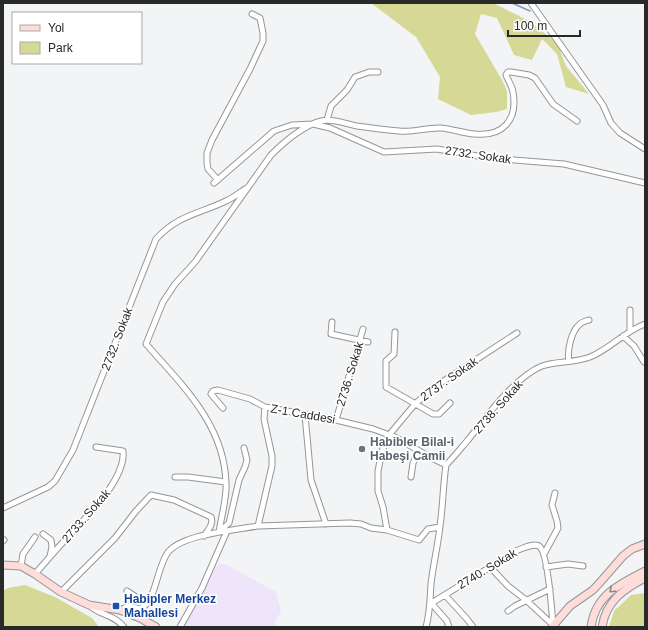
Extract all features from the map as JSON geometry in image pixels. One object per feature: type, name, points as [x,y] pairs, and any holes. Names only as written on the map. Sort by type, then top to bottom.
[{"type":"main road","points":[[553,626],[570,606],[593,590],[623,556],[632,548],[645,544]]},
{"type":"main road","points":[[3,565],[21,566],[61,592],[89,605],[120,610],[140,618],[156,627]]},
{"type":"main road","points":[[591,627],[595,611],[604,598],[616,586],[645,571]]},
{"type":"main road","points":[[602,627],[606,612],[615,599],[627,587],[645,578]]},
{"type":"street","points":[[532,3],[603,105],[611,123],[620,133],[645,149]]},
{"type":"street","name":"2732. Sokak","points":[[252,14],[260,18],[263,40],[250,69],[212,140],[207,153],[206,163],[216,181],[274,131],[292,126],[313,124],[327,120],[401,132],[433,128],[474,134],[496,132],[507,125],[514,109],[513,92],[506,74],[508,72],[523,74],[535,78],[553,104],[577,121]]},
{"type":"street","points":[[327,120],[331,106],[347,90],[355,77],[369,72],[378,72]]},
{"type":"street","name":"2732. Sokak","points":[[226,482],[225,463],[218,441],[200,408],[146,344],[163,302],[195,262],[271,155],[290,138],[313,124],[330,128],[384,152],[437,149],[489,158],[564,164],[645,183]]},
{"type":"street","name":"2732. Sokak","points":[[3,508],[48,486],[54,481],[73,450],[156,239],[163,231],[179,220],[227,201],[247,188]]},
{"type":"street","points":[[630,310],[630,331]]},
{"type":"street","points":[[569,361],[569,345],[577,326],[589,320]]},
{"type":"street","points":[[332,322],[331,334],[368,342]]},
{"type":"street","name":"2738. Sokak","points":[[446,465],[516,384],[541,366],[589,357],[608,347],[635,328],[645,324]]},
{"type":"street","name":"2736. Sokak","points":[[336,420],[363,329]]},
{"type":"street","points":[[395,332],[394,354],[386,361],[386,387],[436,414],[450,403]]},
{"type":"street","name":"2737. Sokak","points":[[388,530],[378,491],[378,471],[382,451],[389,435],[415,404],[436,386],[517,333]]},
{"type":"street","points":[[624,336],[634,346],[644,362]]},
{"type":"street","points":[[223,408],[211,394],[213,391],[218,390],[250,399],[265,407]]},
{"type":"street","name":"Z-1 Caddesi","points":[[258,526],[272,466],[272,456],[264,419],[265,407],[336,420],[373,429],[389,435],[446,465]]},
{"type":"street","points":[[305,415],[311,480],[326,524]]},
{"type":"street","name":"2733. Sokak","points":[[35,574],[75,529],[86,519],[111,487],[123,460],[123,451],[96,447]]},
{"type":"street","points":[[219,532],[228,523],[235,492],[246,460],[244,448]]},
{"type":"street","points":[[411,477],[413,463],[419,451]]},
{"type":"street","points":[[426,627],[431,604],[431,585],[443,503],[446,465]]},
{"type":"street","points":[[175,477],[188,477],[226,482],[219,532]]},
{"type":"street","points":[[553,626],[550,589],[544,554],[557,530],[558,525],[552,505],[555,492]]},
{"type":"street","points":[[61,592],[97,557],[151,495],[174,500],[211,518],[212,523],[204,536]]},
{"type":"street","points":[[120,610],[129,606],[135,608],[142,607],[147,604],[152,595],[160,566],[169,552],[184,542],[219,532],[258,526],[355,523],[371,528],[388,530],[419,540],[428,529],[440,527]]},
{"type":"street","points":[[180,627],[202,588],[227,531]]},
{"type":"street","points":[[43,534],[51,540],[52,547],[49,559]]},
{"type":"street","points":[[21,566],[23,554],[35,537]]},
{"type":"street","name":"2740. Sokak","points":[[431,604],[518,550],[530,546],[538,546],[544,554]]},
{"type":"street","points":[[546,567],[568,564],[583,566]]},
{"type":"street","points":[[490,567],[508,586],[526,600],[553,626]]},
{"type":"street","points":[[508,611],[526,600],[550,589]]},
{"type":"street","points":[[127,591],[147,604]]},
{"type":"street","points":[[445,595],[468,619],[473,627]]},
{"type":"street","points":[[431,604],[447,621],[449,627]]},
{"type":"street","points":[[89,605],[97,612],[110,615],[119,621],[123,626]]},
{"type":"shaded area","points":[[219,564],[225,564],[276,592],[281,611],[274,624],[277,627],[183,627],[214,568]]},
{"type":"green space","points":[[371,3],[493,3],[529,21],[557,43],[566,66],[589,94],[566,87],[557,54],[542,39],[532,60],[514,55],[497,18],[481,14],[475,34],[507,91],[507,109],[471,115],[438,99],[440,77],[416,37]]},
{"type":"green space","points":[[25,585],[55,597],[92,618],[99,627],[3,627],[3,591],[8,588]]},
{"type":"green space","points":[[645,593],[645,627],[609,627],[614,611],[631,595]]},
{"type":"waterway","points":[[512,3],[530,11]]},
{"type":"place","name":"Habibler Bilal-i Habeşi Camii","points":[[362,449]]},
{"type":"place","name":"Habipler Merkez Mahallesi","points":[[116,606]]}]
